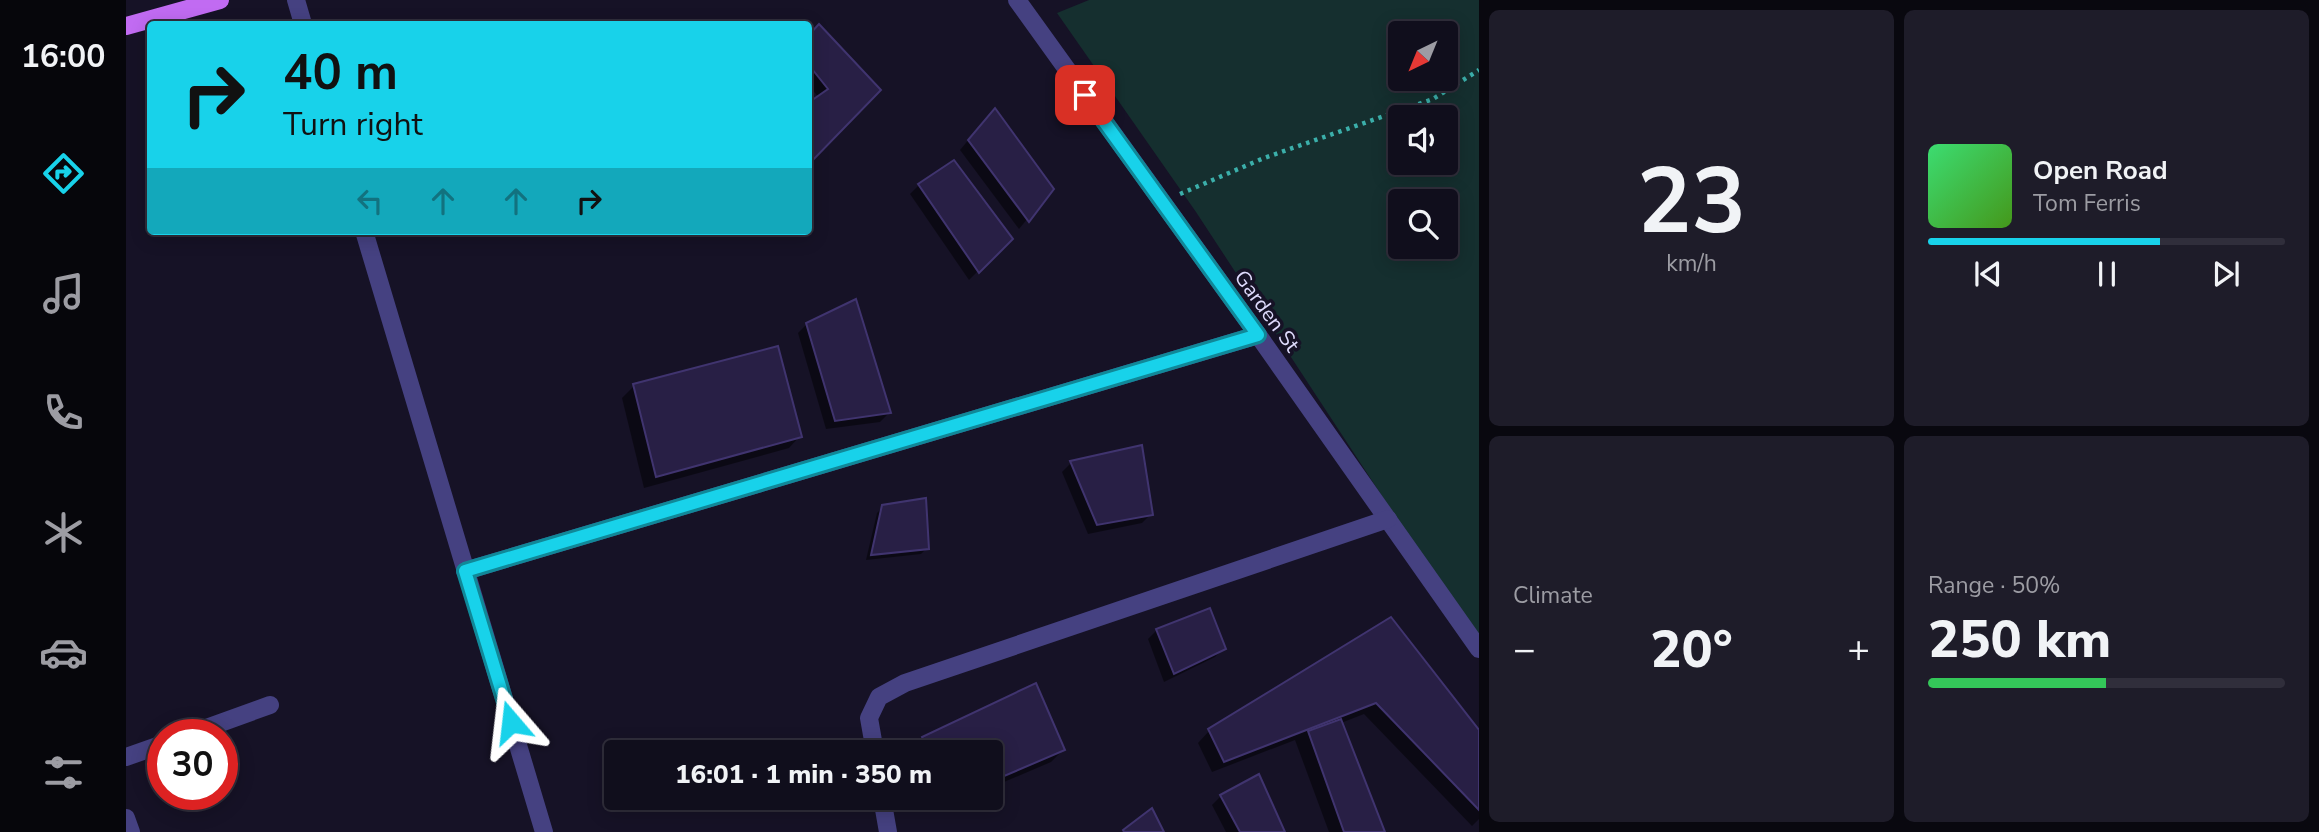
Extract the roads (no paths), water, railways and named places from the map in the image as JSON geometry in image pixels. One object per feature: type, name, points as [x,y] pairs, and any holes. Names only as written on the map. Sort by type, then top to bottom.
[{"type":"main road","points":[[126,26],[220,0]]},
{"type":"street","points":[[296,0],[302,21]]},
{"type":"street","name":"Garden St","points":[[1017,0],[1479,649]]},
{"type":"street","points":[[365,235],[544,832]]},
{"type":"street","points":[[465,571],[1258,335]]},
{"type":"street","points":[[873,740],[869,718],[879,697],[905,683],[1388,519]]},
{"type":"street","points":[[231,719],[270,705]]},
{"type":"street","points":[[126,757],[147,750]]},
{"type":"street","points":[[884,810],[888,832]]},
{"type":"street","points":[[126,818],[131,832]]}]
